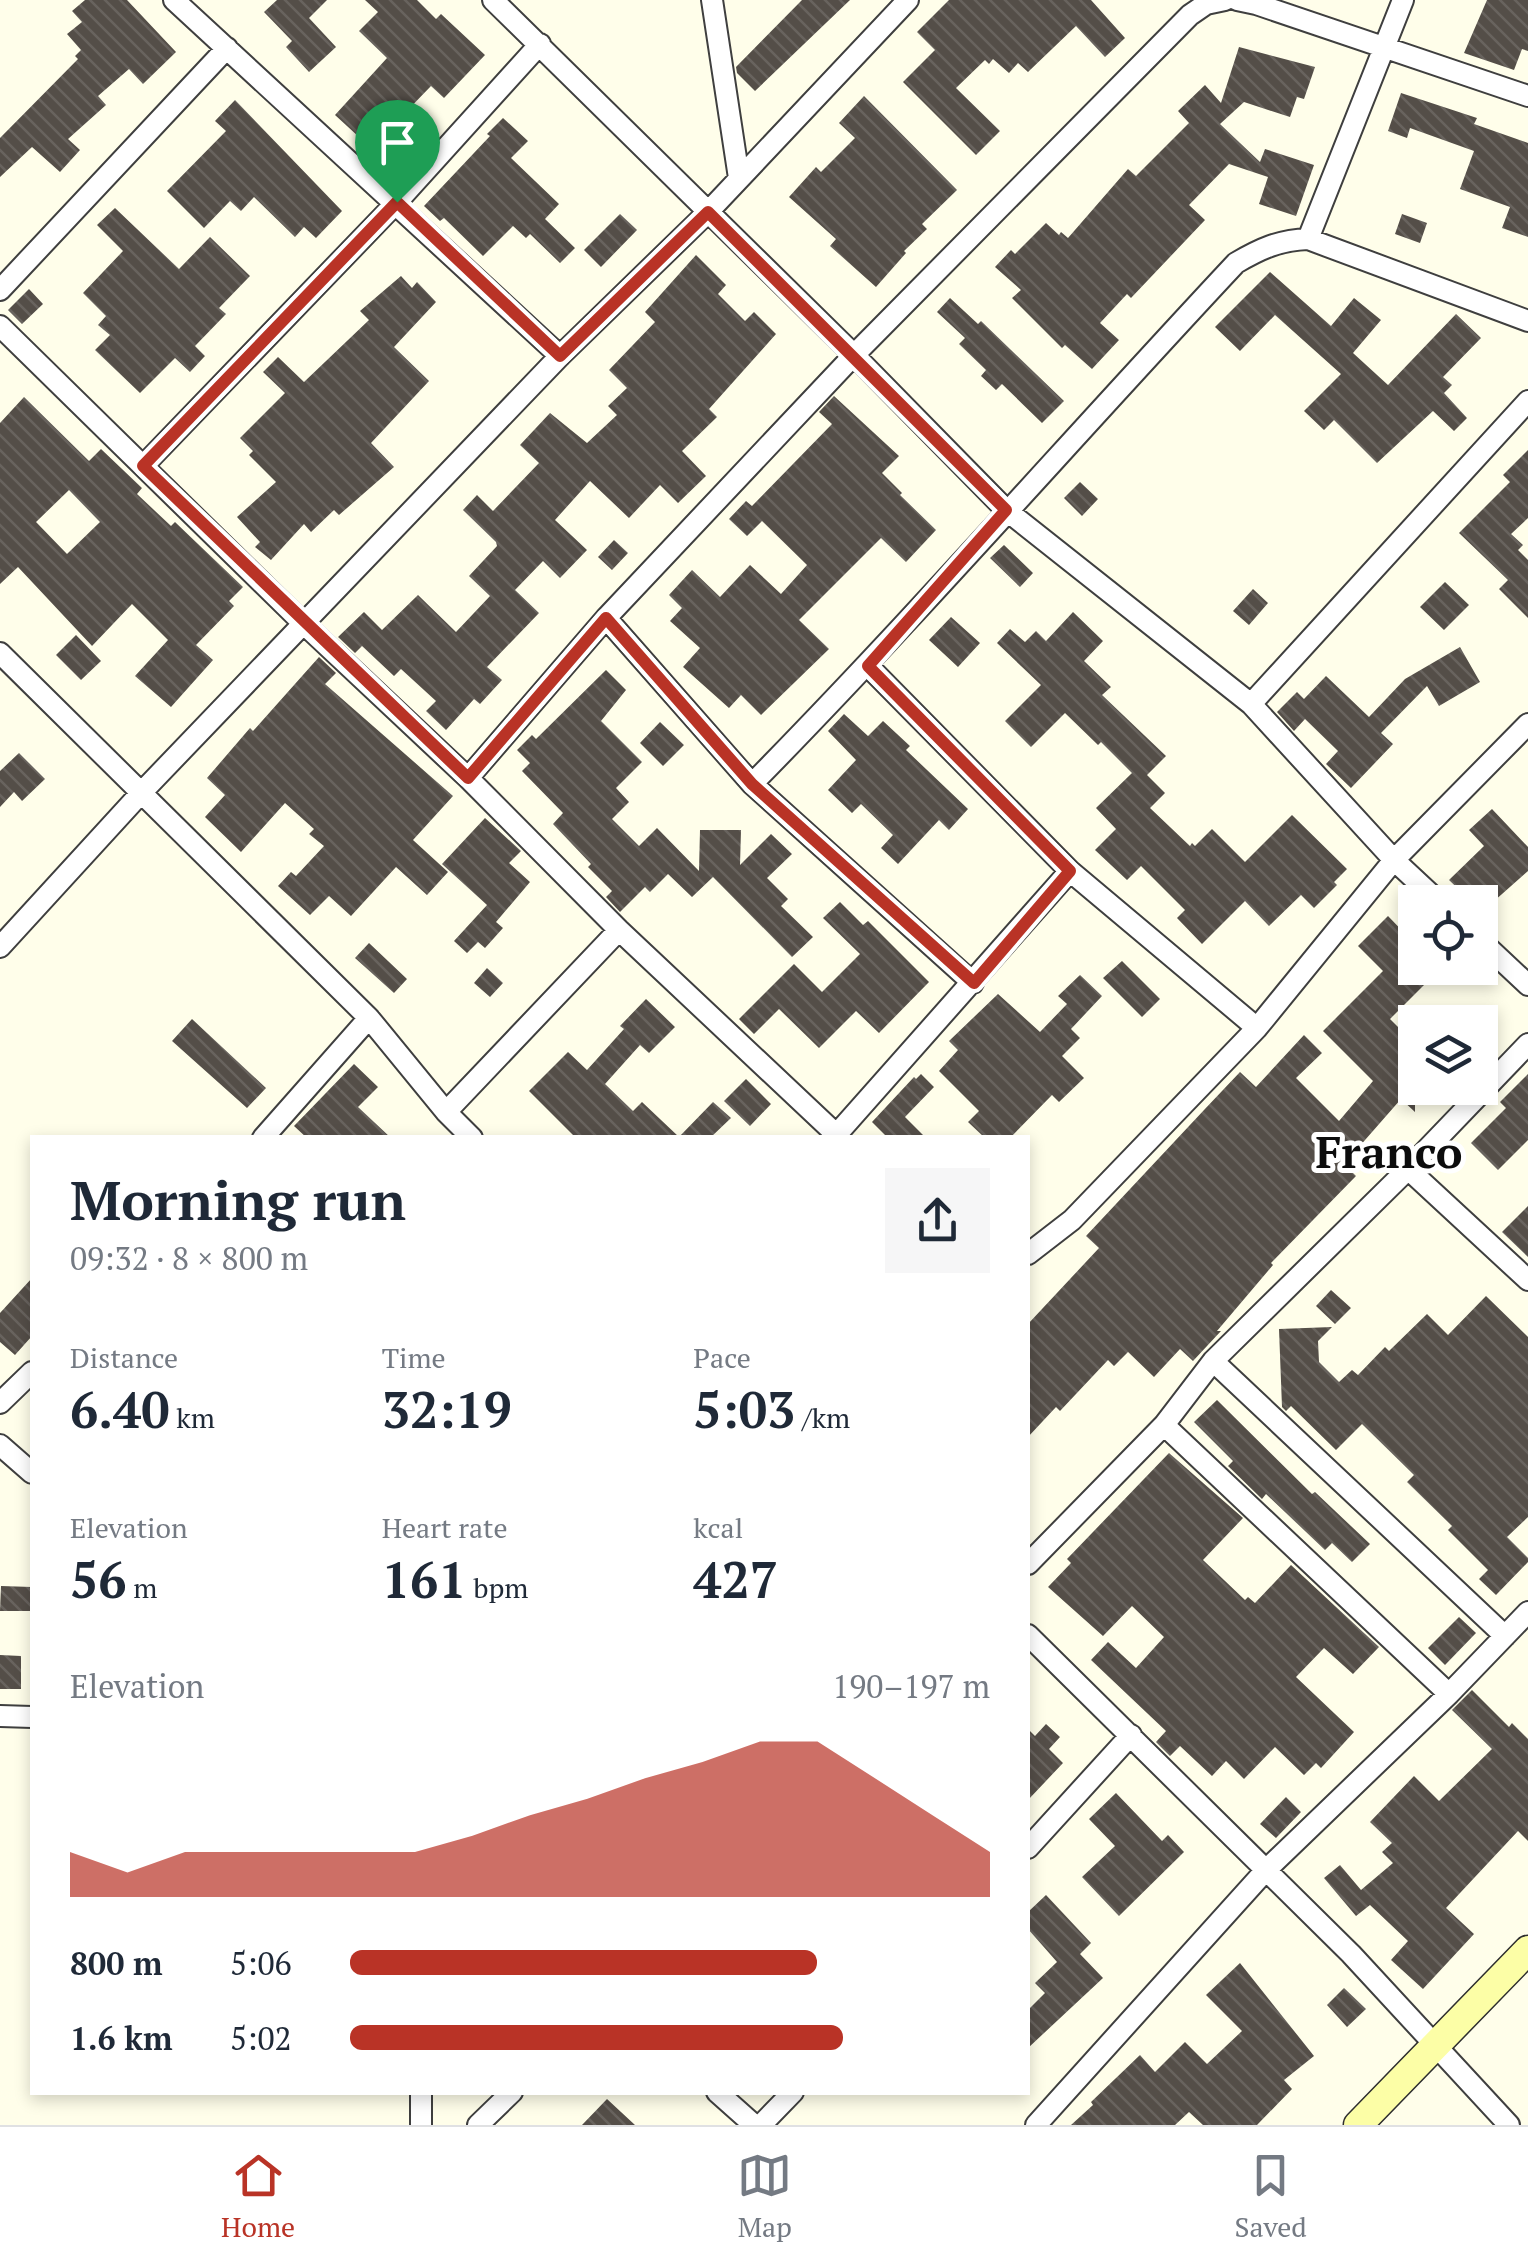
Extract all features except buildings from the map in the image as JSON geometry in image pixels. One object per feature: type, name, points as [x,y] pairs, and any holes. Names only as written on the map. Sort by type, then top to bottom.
[{"type":"street","points":[[174,0],[560,356]]},
{"type":"street","points":[[492,0],[854,354],[1006,510],[1251,704],[1421,885]]},
{"type":"street","points":[[712,0],[739,178]]},
{"type":"street","points":[[0,947],[141,793],[560,356],[708,212],[908,0]]},
{"type":"street","points":[[468,778],[606,618],[854,354],[1190,16],[1206,4],[1226,0]]},
{"type":"street","points":[[1236,0],[1528,96]]},
{"type":"street","points":[[1308,238],[1403,0]]},
{"type":"street","points":[[143,466],[397,202],[540,44]]},
{"type":"street","points":[[0,290],[227,48]]},
{"type":"street","points":[[752,784],[868,666],[1006,510],[1236,262],[1263,246],[1308,238],[1528,321]]},
{"type":"street","points":[[0,326],[304,624],[468,778],[618,930],[838,1135]]},
{"type":"street","points":[[1251,704],[1528,400]]},
{"type":"street","points":[[606,618],[752,784],[974,983]]},
{"type":"street","points":[[0,653],[369,1018],[469,1135]]},
{"type":"street","points":[[868,666],[1070,871],[1257,1028]]},
{"type":"street","points":[[1030,1252],[1072,1220],[1257,1028],[1394,860],[1528,724]]},
{"type":"street","points":[[840,1135],[1070,871]]},
{"type":"street","points":[[446,1112],[618,930]]},
{"type":"street","points":[[1498,957],[1528,985]]},
{"type":"street","points":[[266,1135],[369,1018]]},
{"type":"street","points":[[1030,1562],[1164,1424],[1213,1361],[1528,1044]]},
{"type":"street","points":[[1408,1168],[1528,1280]]},
{"type":"street","points":[[1213,1361],[1505,1636]]},
{"type":"street","points":[[0,1403],[30,1374]]},
{"type":"street","points":[[1164,1424],[1449,1694]]},
{"type":"street","points":[[0,1445],[30,1471]]},
{"type":"street","points":[[1036,2125],[1266,1870],[1528,1612]]},
{"type":"street","points":[[1030,1637],[1352,1954],[1508,2125]]},
{"type":"street","points":[[0,1716],[30,1717]]},
{"type":"street","points":[[1030,1846],[1131,1736]]},
{"type":"street","points":[[1358,2125],[1528,1950]]},
{"type":"street","points":[[421,2095],[421,2125]]},
{"type":"street","points":[[478,2125],[509,2095]]},
{"type":"street","points":[[721,2095],[758,2125],[790,2095]]},
{"type":"district","name":"Franco","points":[[1389,1152]]},
{"type":"route","points":[[397,202],[560,356],[708,212],[1006,510],[868,666],[1070,871],[974,983],[752,784],[606,618],[468,778],[143,466],[397,202]]}]
